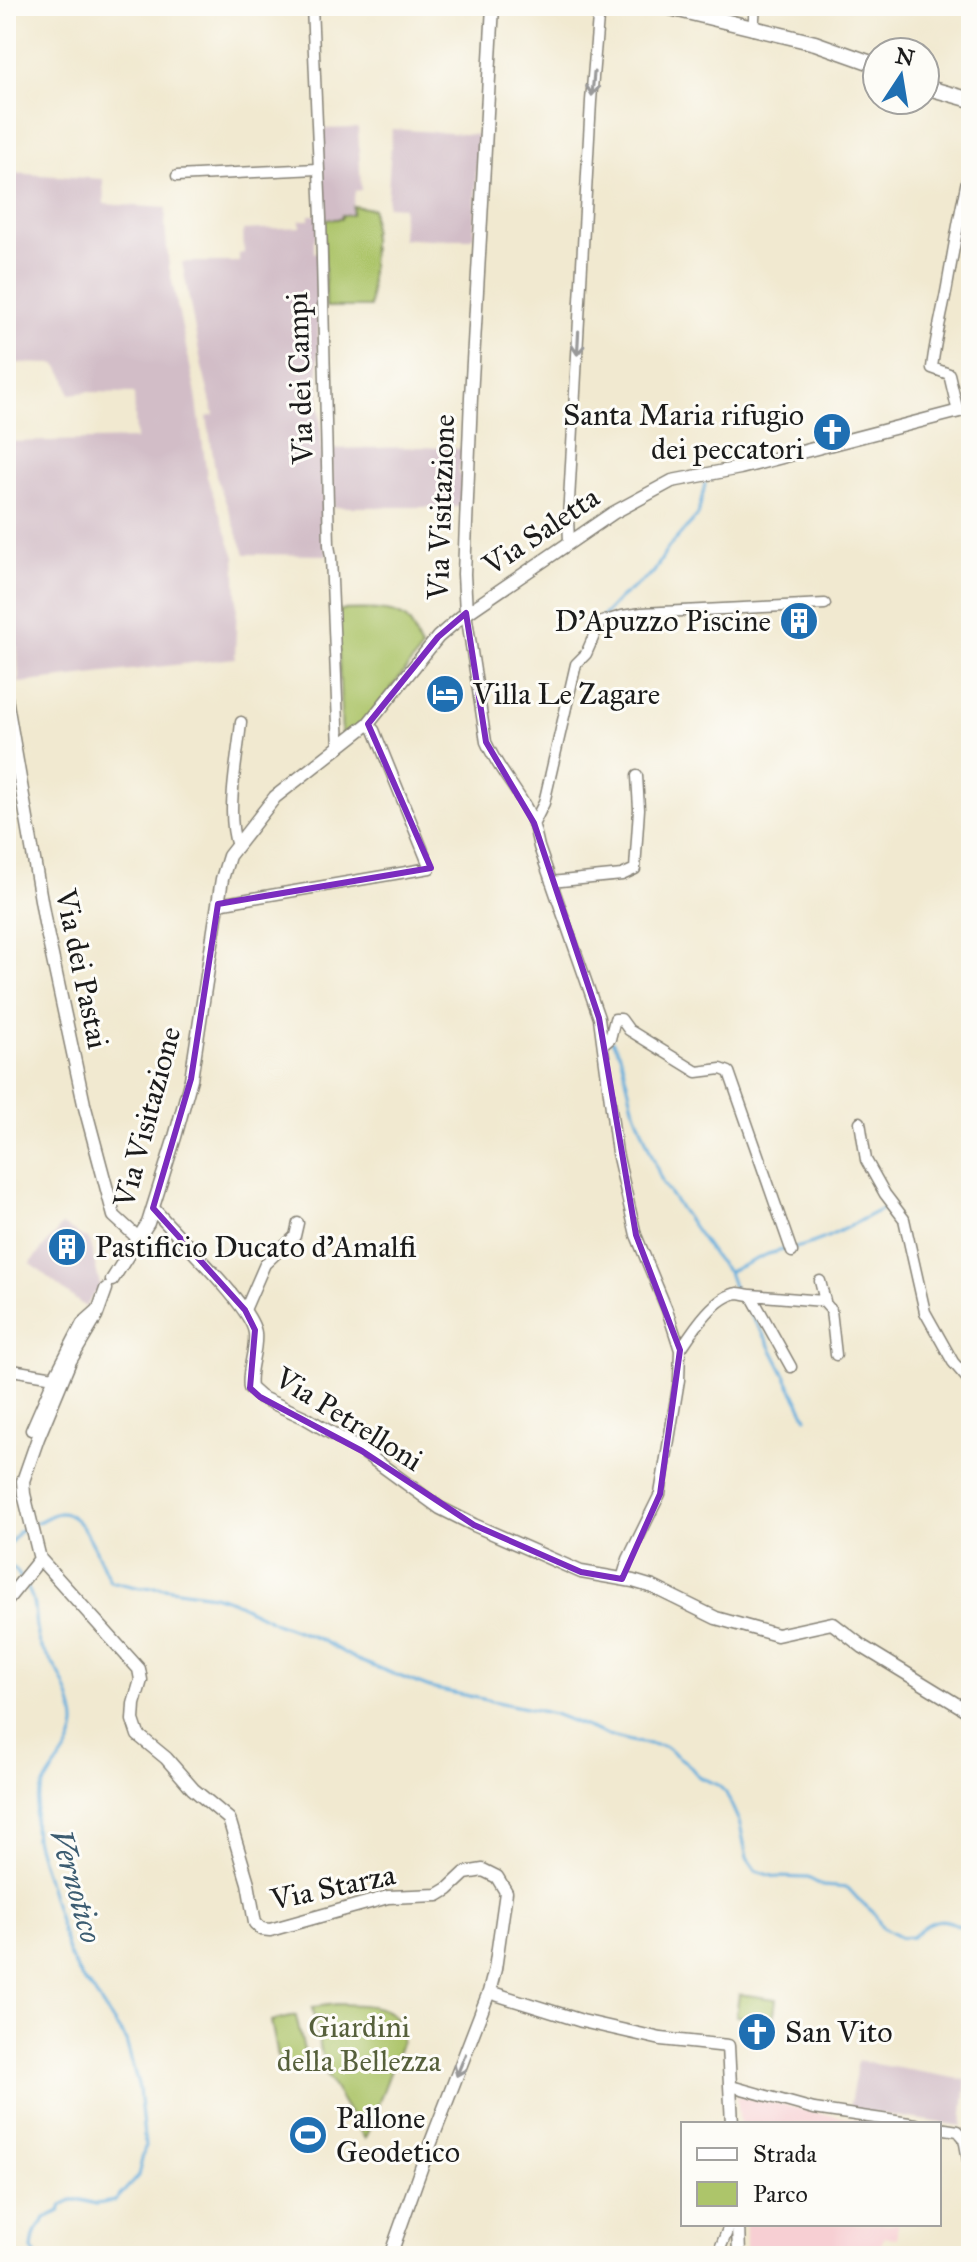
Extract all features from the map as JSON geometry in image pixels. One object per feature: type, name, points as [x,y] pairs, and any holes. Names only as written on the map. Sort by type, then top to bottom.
[{"type":"main road","points":[[662,6],[815,43],[861,59]]},
{"type":"main road","points":[[941,92],[971,100]]},
{"type":"street","name":"Via dei Campi","points":[[312,6],[329,545],[339,748]]},
{"type":"street","name":"Via Visitazione","points":[[40,1559],[23,1481],[70,1361],[109,1285],[148,1223],[153,1208],[191,1079],[222,879],[229,856],[275,797],[368,724],[438,637],[466,613],[464,574],[471,397],[493,6]]},
{"type":"street","points":[[569,542],[590,116],[599,6]]},
{"type":"street","points":[[753,30],[755,6]]},
{"type":"street","points":[[958,412],[949,374],[932,368],[971,163]]},
{"type":"street","points":[[177,176],[317,169]]},
{"type":"street","name":"Via Saletta","points":[[466,613],[626,505],[672,481],[740,468],[971,408]]},
{"type":"street","points":[[534,823],[544,803],[576,664],[586,654],[602,622],[642,613],[825,604]]},
{"type":"street","points":[[466,613],[486,742],[494,761],[534,823],[539,847],[557,882],[608,1039],[617,1153],[636,1235],[680,1350],[679,1380],[660,1494],[628,1559],[622,1579],[653,1587],[716,1618],[777,1635],[832,1623],[863,1647],[971,1713]]},
{"type":"street","name":"Via dei Pastai","points":[[6,698],[45,923],[84,1104],[114,1216],[137,1237]]},
{"type":"street","points":[[237,846],[233,835],[232,808],[241,722]]},
{"type":"street","points":[[218,904],[430,868],[374,730],[368,724]]},
{"type":"street","points":[[557,882],[622,875],[635,869],[637,776]]},
{"type":"street","points":[[608,1039],[615,1019],[621,1019],[629,1030],[697,1072],[721,1069],[729,1072],[792,1252]]},
{"type":"street","points":[[860,1122],[866,1160],[885,1194],[904,1219],[925,1312],[953,1362],[971,1383]]},
{"type":"street","name":"Via Petrelloni","points":[[153,1208],[245,1310],[255,1330],[248,1375],[250,1388],[260,1397],[304,1417],[362,1451],[451,1514],[581,1572],[622,1579]]},
{"type":"street","points":[[245,1310],[265,1264],[295,1236],[298,1223]]},
{"type":"street","points":[[820,1281],[823,1301]]},
{"type":"street","points":[[680,1350],[696,1325],[721,1300],[736,1294],[823,1301],[831,1310],[836,1355]]},
{"type":"street","points":[[751,1295],[791,1367]]},
{"type":"street","points":[[31,1430],[82,1323],[100,1307]]},
{"type":"street","points":[[6,1369],[54,1377]]},
{"type":"street","points":[[6,1601],[40,1559]]},
{"type":"street","name":"Via Starza","points":[[40,1559],[139,1669],[141,1680],[133,1720],[138,1735],[229,1819],[248,1883],[253,1918],[258,1926],[270,1930],[388,1897],[438,1895],[465,1873],[483,1870],[497,1877],[506,1892],[489,1992],[390,2256]]},
{"type":"street","points":[[494,1974],[506,1996]]},
{"type":"street","points":[[489,1992],[582,2021],[661,2039],[728,2046],[732,2122]]},
{"type":"street","points":[[731,2086],[817,2109],[903,2122]]},
{"type":"street","points":[[941,2128],[958,2131],[964,2138],[971,2176]]},
{"type":"street","points":[[717,2256],[729,2226]]},
{"type":"street","points":[[738,2226],[739,2256]]},
{"type":"highlighted area","points":[[466,613],[486,742],[534,823],[599,1018],[636,1235],[680,1350],[660,1494],[622,1579],[581,1572],[474,1525],[362,1451],[260,1397],[250,1388],[255,1330],[245,1310],[153,1208],[191,1079],[218,904],[431,868],[368,724],[438,637]]},
{"type":"shaded area","points":[[358,128],[361,190],[355,191],[352,215],[341,219],[323,219],[320,129]]},
{"type":"shaded area","points":[[392,129],[478,135],[474,236],[468,239],[402,239],[403,207],[387,206]]},
{"type":"shaded area","points":[[10,173],[103,179],[104,204],[166,208],[169,267],[196,394],[207,477],[235,557],[235,658],[19,683],[17,646],[6,645],[6,442],[136,439],[134,393],[70,394],[65,377],[56,364],[14,363],[13,325],[6,325],[6,297],[12,296],[12,282],[6,281],[6,194],[9,194]]},
{"type":"shaded area","points":[[309,215],[319,215],[314,253],[319,253],[318,367],[327,555],[245,554],[216,476],[207,417],[214,415],[182,262],[239,262],[239,254],[244,253],[243,230],[300,227],[300,220],[309,220]]},
{"type":"shaded area","points":[[331,449],[464,449],[463,465],[459,467],[459,475],[462,476],[461,507],[334,507]]},
{"type":"shaded area","points":[[62,1225],[89,1240],[101,1289],[85,1307],[30,1263]]},
{"type":"shaded area","points":[[858,2061],[966,2080],[962,2126],[849,2109]]},
{"type":"shaded area","points":[[737,2096],[875,2122],[740,2122]]},
{"type":"shaded area","points":[[746,2226],[897,2226],[897,2238],[884,2237],[876,2256],[746,2256]]},
{"type":"green space","points":[[353,206],[373,209],[370,307],[326,307],[323,219],[341,219],[342,215],[352,215]]},
{"type":"green space","points":[[337,610],[378,610],[398,614],[411,625],[422,649],[366,720],[342,739]]},
{"type":"green space","points":[[739,1994],[776,1999],[773,2021],[736,2016]]},
{"type":"green space","name":"Giardini della Bellezza","points":[[337,2004],[383,2009],[398,2021],[401,2032],[400,2046],[365,2139],[326,2075],[312,2007]]},
{"type":"green space","points":[[296,2016],[308,2067],[281,2072],[271,2021]]},
{"type":"waterway","points":[[601,618],[620,598],[654,572],[668,548],[698,515],[705,484]]},
{"type":"waterway","points":[[612,1041],[620,1054],[633,1106],[663,1184],[728,1272],[734,1289]]},
{"type":"waterway","points":[[795,1248],[829,1236],[882,1209]]},
{"type":"waterway","points":[[728,1272],[787,1249]]},
{"type":"waterway","points":[[738,1296],[767,1340],[807,1418]]},
{"type":"waterway","points":[[36,1523],[59,1513],[76,1520],[90,1539],[110,1581],[140,1588],[157,1587],[213,1595],[319,1639],[357,1660],[430,1688],[554,1714],[607,1735],[664,1746],[687,1763],[699,1777],[718,1785],[726,1793],[740,1824],[747,1858],[756,1871],[776,1877],[808,1878],[823,1886],[848,1888],[874,1913],[882,1928],[901,1938],[912,1937],[927,1925],[940,1920],[954,1923],[971,1933]]},
{"type":"waterway","points":[[6,1549],[19,1531],[29,1527]]},
{"type":"waterway","name":"Vernotico","points":[[6,1565],[15,1569],[21,1578]]},
{"type":"waterway","name":"Vernotico","points":[[25,1584],[34,1606],[39,1643],[62,1680],[75,1720],[69,1746],[39,1798],[34,1822],[35,1839],[69,1955],[82,1979],[126,2041],[139,2089],[145,2146],[138,2176],[115,2201],[96,2204],[72,2200],[62,2205],[60,2211],[45,2218],[34,2237],[32,2249],[36,2256]]},
{"type":"place","name":"Santa Maria rifugio dei peccatori","points":[[832,432]]},
{"type":"place","name":"D'Apuzzo Piscine","points":[[799,621]]},
{"type":"place","name":"Villa Le Zagare","points":[[445,694]]},
{"type":"place","name":"Pastificio Ducato d'Amalfi","points":[[67,1247]]},
{"type":"place","name":"San Vito","points":[[757,2032]]},
{"type":"place","name":"Pallone Geodetico","points":[[308,2135]]}]
